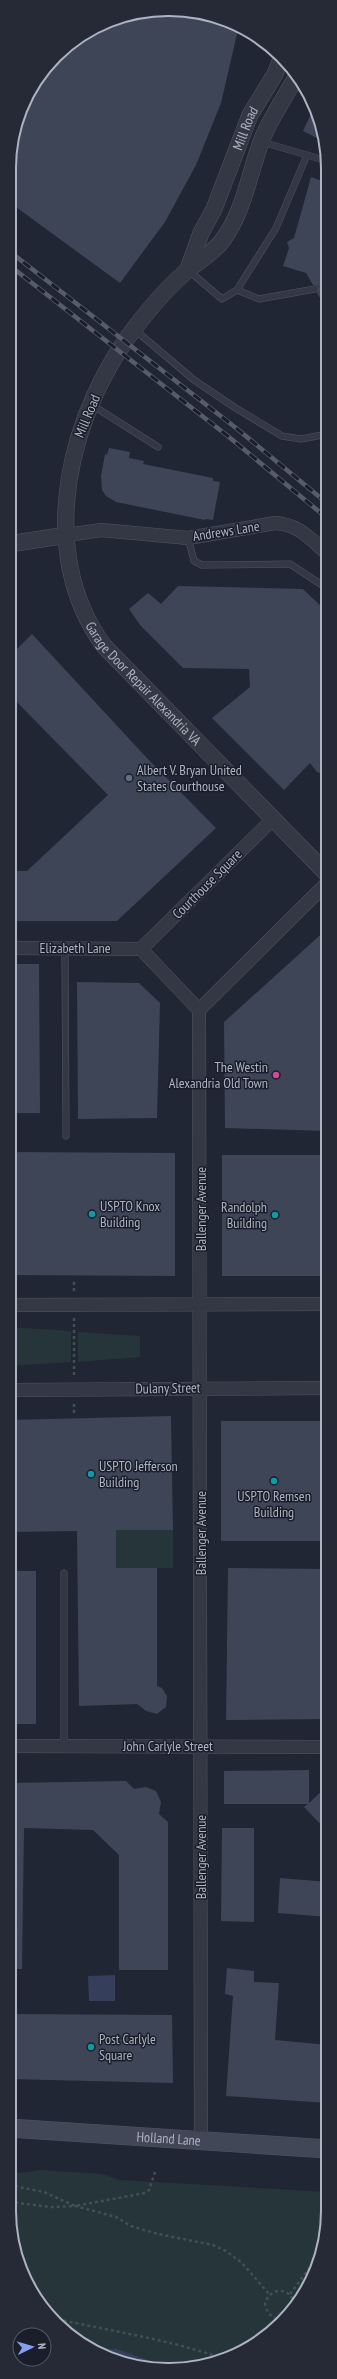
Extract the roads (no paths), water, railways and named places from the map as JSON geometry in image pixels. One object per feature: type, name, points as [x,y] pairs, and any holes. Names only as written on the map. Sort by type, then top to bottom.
[{"type":"main road","name":"Holland Lane","points":[[16,2128],[321,2149]]},
{"type":"street","name":"Mill Road","points":[[188,270],[201,233],[214,209],[250,116],[278,63]]},
{"type":"street","name":"Mill Road","points":[[82,609],[73,586],[67,535],[72,465],[76,441],[109,369],[134,329],[163,294],[188,270],[221,243],[234,222],[261,141],[293,82]]},
{"type":"street","name":"Andrews Lane","points":[[67,535],[102,530],[188,538],[275,523],[288,524],[300,531],[321,548]]},
{"type":"street","points":[[16,543],[67,535]]},
{"type":"street","name":"Garage Door Repair Alexandria VA","points":[[82,609],[96,635],[114,658],[321,868]]},
{"type":"street","name":"Courthouse Square","points":[[140,949],[273,819]]},
{"type":"street","points":[[140,949],[200,1010],[321,889]]},
{"type":"street","name":"Elizabeth Lane","points":[[16,948],[140,949]]},
{"type":"street","name":"Ballenger Avenue","points":[[200,1010],[201,2140]]},
{"type":"street","points":[[16,1305],[321,1304]]},
{"type":"street","name":"Dulany Street","points":[[16,1390],[321,1388]]},
{"type":"street","name":"John Carlyle Street","points":[[16,1746],[321,1747]]},
{"type":"lane","points":[[261,141],[321,159]]},
{"type":"lane","points":[[188,270],[222,299],[237,290],[276,228],[307,155]]},
{"type":"lane","points":[[237,290],[259,299],[315,289]]},
{"type":"lane","points":[[134,329],[194,380],[234,408],[282,436],[301,439],[321,435]]},
{"type":"lane","points":[[92,404],[158,447]]},
{"type":"lane","points":[[188,538],[194,561],[202,565],[290,564],[321,584]]},
{"type":"lane","points":[[65,948],[66,1136]]},
{"type":"lane","points":[[64,1573],[64,1746]]},
{"type":"water","points":[[115,1975],[115,2001],[89,2001],[88,1976]]},
{"type":"water","points":[[104,2349],[117,2349],[157,2363],[129,2358]]},
{"type":"railway","points":[[16,256],[236,428],[321,498]]},
{"type":"railway","points":[[16,270],[229,437],[321,513]]},
{"type":"place","name":"Albert V. Bryan United States Courthouse","points":[[129,778]]},
{"type":"place","name":"The Westin Alexandria Old Town","points":[[276,1075]]},
{"type":"place","name":"USPTO Knox Building","points":[[92,1214]]},
{"type":"place","name":"Randolph Building","points":[[275,1215]]},
{"type":"place","name":"USPTO Jefferson Building","points":[[91,1474]]},
{"type":"place","name":"USPTO Remsen Building","points":[[274,1481]]},
{"type":"place","name":"Post Carlyle Square","points":[[91,2047]]}]
